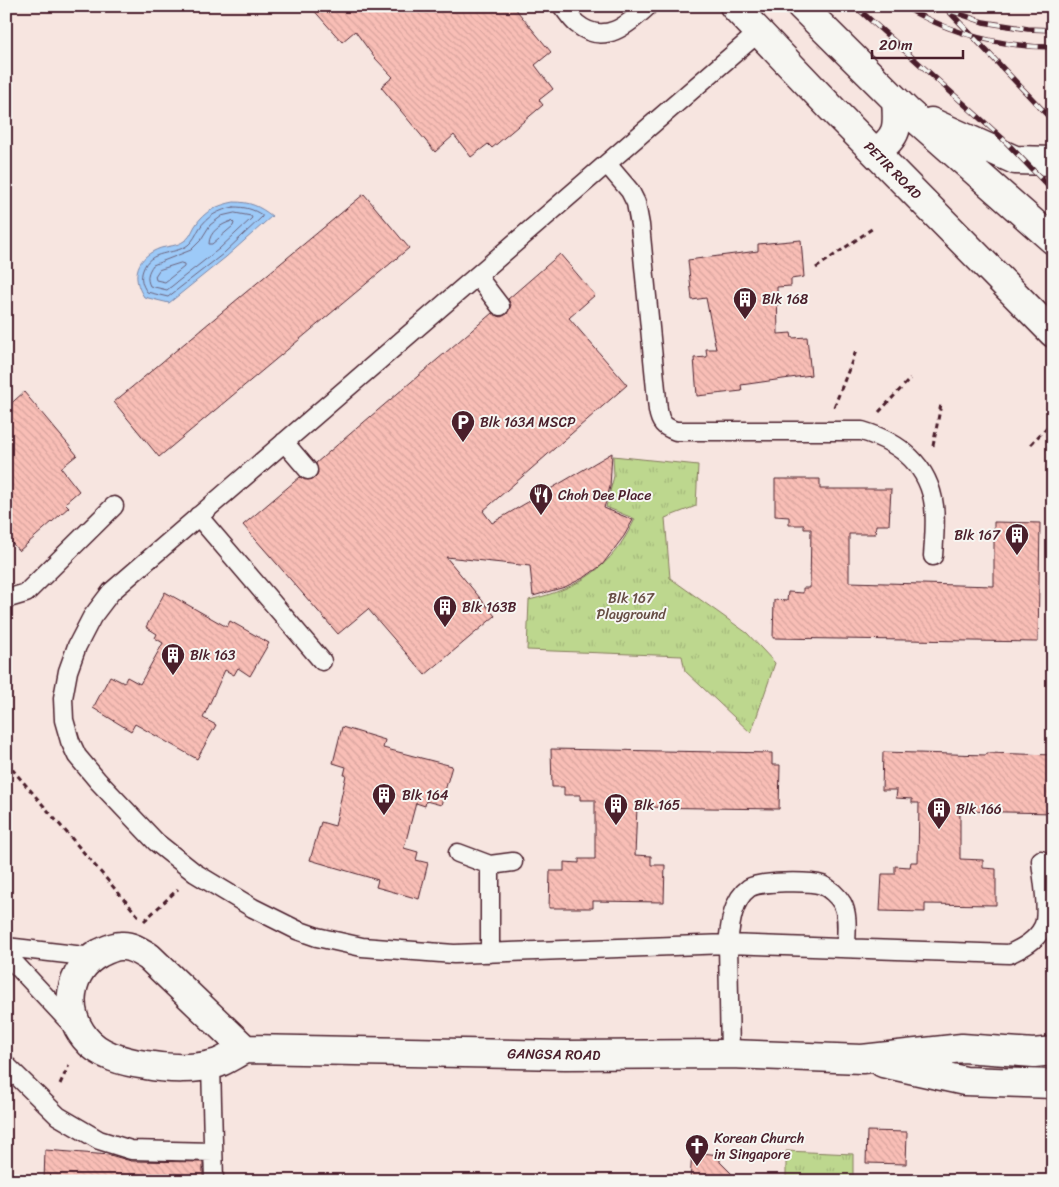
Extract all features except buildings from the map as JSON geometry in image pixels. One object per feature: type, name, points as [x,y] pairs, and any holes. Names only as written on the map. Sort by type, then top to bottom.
[{"type":"street","name":"PETIR ROAD","points":[[734,6],[875,152],[1049,321]]},
{"type":"street","points":[[801,6],[902,106],[1053,240]]},
{"type":"street","points":[[875,152],[888,144],[896,129],[902,106]]},
{"type":"street","points":[[902,106],[1016,160],[1053,161]]},
{"type":"street","name":"GANGSA ROAD","points":[[245,1049],[149,957],[136,949],[122,946],[107,950],[93,957],[74,982],[71,994],[72,1009],[85,1038],[98,1050],[134,1064],[168,1068],[210,1066],[245,1049],[565,1055],[730,1054],[862,1059],[962,1048],[1034,1052],[1053,1051]]},
{"type":"street","name":"GANGSA ROAD","points":[[862,1059],[965,1081],[1053,1084]]},
{"type":"lane","points":[[562,6],[578,24],[595,33],[614,32],[632,22],[648,6]]},
{"type":"lane","points":[[759,32],[111,592],[92,617],[77,646],[68,671],[63,698],[64,720],[70,741],[77,756],[98,781],[156,842],[195,873],[253,908],[297,930],[362,947],[454,954],[728,944],[1009,954],[1023,948],[1035,938],[1043,927],[1046,914],[1041,860]]},
{"type":"lane","points":[[607,164],[630,191],[636,203],[640,225],[659,418],[664,426],[676,431],[862,431],[879,436],[907,453],[927,481],[934,507],[933,556]]},
{"type":"lane","points":[[477,276],[500,306]]},
{"type":"lane","points":[[284,442],[308,470]]},
{"type":"lane","points":[[6,599],[26,593],[114,506]]},
{"type":"lane","points":[[198,516],[322,661]]},
{"type":"lane","points":[[458,852],[490,865],[513,862]]},
{"type":"lane","points":[[490,865],[490,953]]},
{"type":"lane","points":[[730,1054],[728,944],[734,912],[740,899],[748,889],[754,885],[762,884],[815,883],[824,886],[842,902],[846,913],[846,948]]},
{"type":"lane","points":[[6,947],[93,957]]},
{"type":"lane","points":[[6,954],[85,1038]]},
{"type":"lane","points":[[6,1065],[58,1116],[99,1140],[131,1150],[213,1152]]},
{"type":"lane","points":[[210,1066],[214,1181]]},
{"type":"path","points":[[816,268],[873,228]]},
{"type":"path","points":[[825,431],[856,351]]},
{"type":"path","points":[[862,431],[910,379]]},
{"type":"path","points":[[918,466],[932,447],[937,431],[941,404]]},
{"type":"path","points":[[1031,444],[1053,421]]},
{"type":"path","points":[[6,762],[150,928]]},
{"type":"path","points":[[143,921],[175,891]]},
{"type":"green space","name":"Blk 167 Playground","points":[[613,456],[698,465],[696,506],[665,518],[670,578],[747,633],[775,663],[751,733],[685,671],[682,656],[527,650],[529,600],[564,589],[592,573],[605,563],[616,550],[635,519],[606,507],[614,476]]},
{"type":"green space","points":[[786,1151],[853,1154],[853,1181],[786,1181]]},
{"type":"water","points":[[234,202],[254,205],[272,216],[226,257],[169,303],[144,297],[137,282],[138,268],[141,261],[161,248],[181,243],[188,238],[203,216],[217,207]]},
{"type":"railway","points":[[855,6],[1002,138],[1053,191]]},
{"type":"railway","points":[[903,6],[938,24],[975,37],[1014,44],[1053,47]]},
{"type":"railway","points":[[944,6],[1053,121]]},
{"type":"railway","points":[[949,10],[983,22],[1028,29],[1053,30]]},
{"type":"place","name":"Blk 168","points":[[745,320]]},
{"type":"place","name":"Blk 163A MSCP","points":[[463,443]]},
{"type":"place","name":"Choh Dee Place","points":[[541,516]]},
{"type":"place","name":"Blk 167","points":[[1017,556]]},
{"type":"place","name":"Blk 163B","points":[[445,628]]},
{"type":"place","name":"Blk 163","points":[[173,676]]},
{"type":"place","name":"Blk 164","points":[[384,816]]},
{"type":"place","name":"Blk 165","points":[[616,826]]},
{"type":"place","name":"Blk 166","points":[[939,830]]},
{"type":"place","name":"Korean Church in Singapore","points":[[697,1167]]}]
